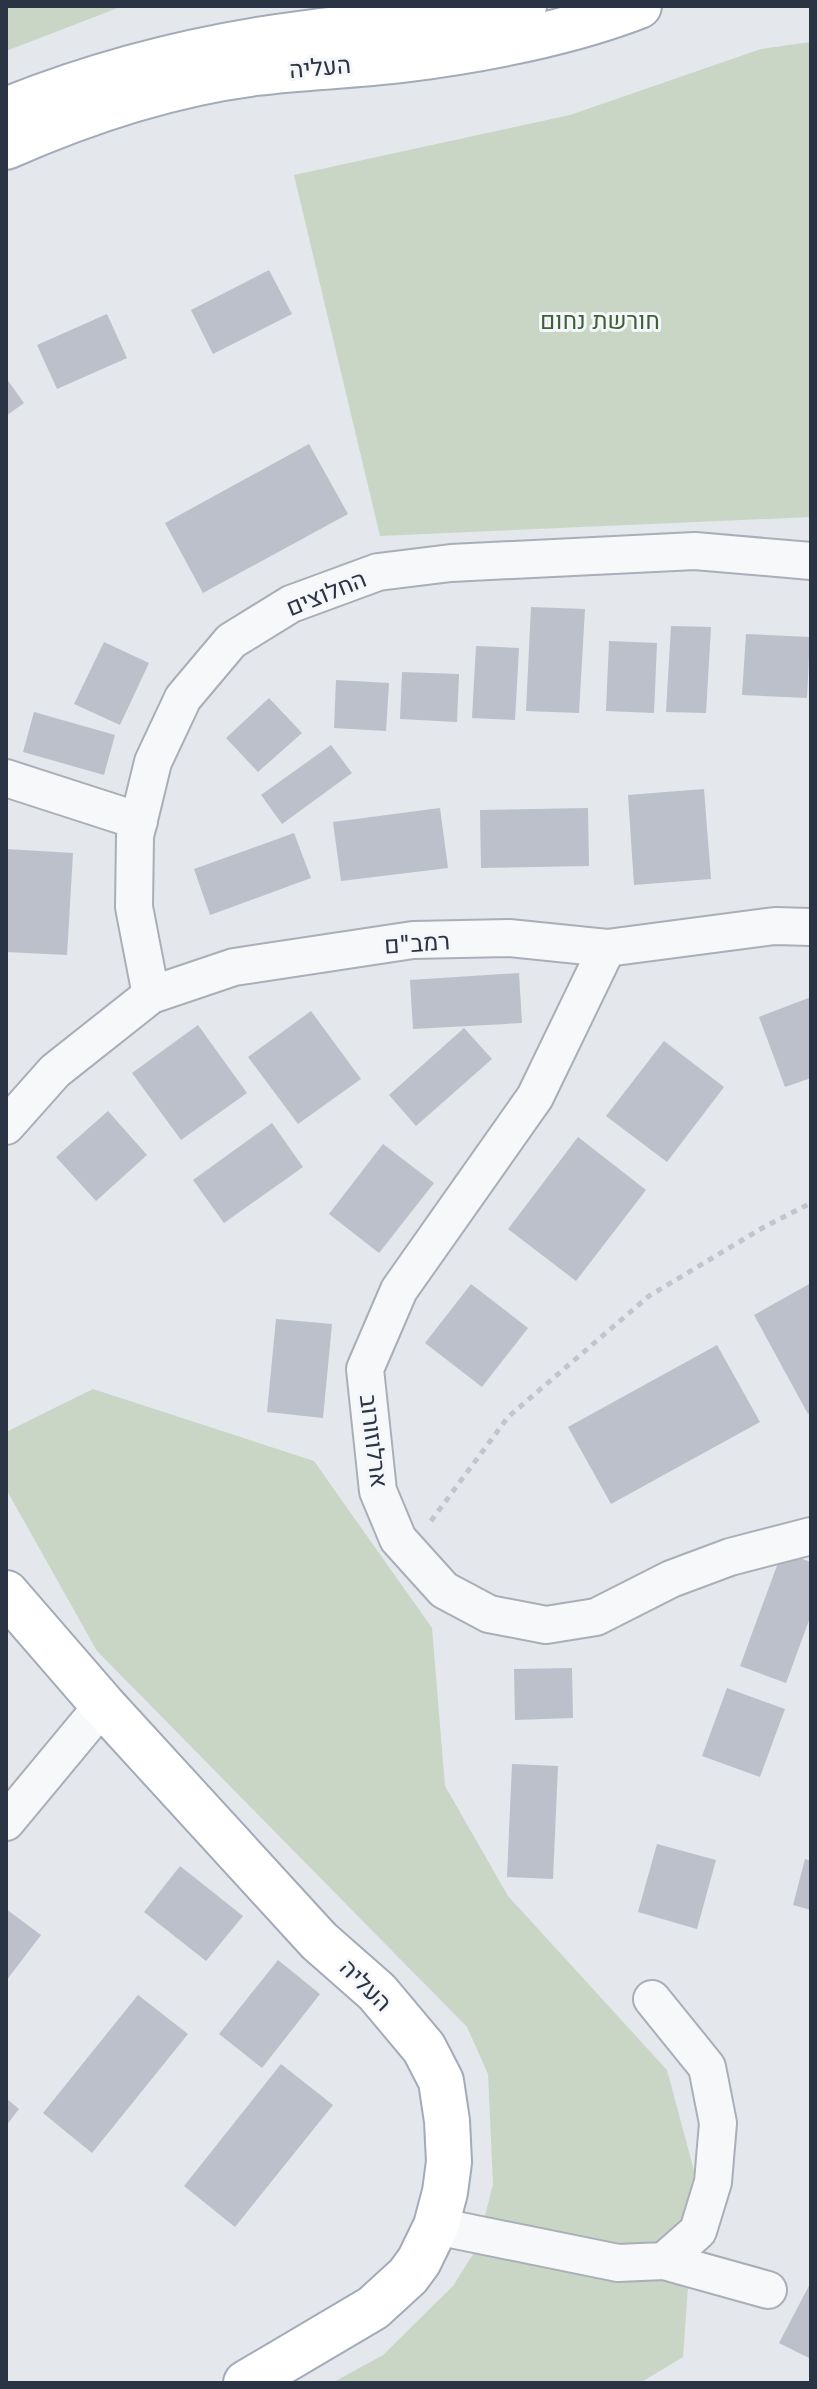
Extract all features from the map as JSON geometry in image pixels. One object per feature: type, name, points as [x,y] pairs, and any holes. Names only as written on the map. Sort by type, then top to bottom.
[{"type":"main road","name":"העליה","points":[[6,110],[61,88],[178,54],[307,33],[524,6]]},
{"type":"main road","name":"העליה","points":[[6,147],[96,111],[195,84],[255,73],[403,60],[498,44],[569,29],[639,6]]},
{"type":"main road","name":"העליה","points":[[8,1594],[103,1705],[319,1941],[377,1992],[424,2048],[441,2081],[449,2162],[445,2192],[429,2244],[408,2276],[373,2308],[246,2383]]},
{"type":"street","name":"החלוצים","points":[[151,995],[134,907],[135,836],[153,762],[183,698],[231,641],[291,604],[378,572],[451,563],[695,551],[811,561]]},
{"type":"street","points":[[6,778],[139,821]]},
{"type":"street","name":"רמב\"ם","points":[[6,1126],[55,1071],[151,995],[234,967],[413,940],[509,938],[607,948],[775,926],[811,927]]},
{"type":"street","name":"ארלוזורוב","points":[[607,948],[535,1097],[399,1290],[365,1369],[378,1491],[398,1539],[444,1590],[489,1614],[546,1625],[596,1617],[671,1579],[715,1562],[811,1536]]},
{"type":"street","name":"רמב\"ם","points":[[6,1094],[55,1071]]},
{"type":"street","points":[[6,1822],[103,1705]]},
{"type":"street","points":[[652,1999],[707,2067],[718,2123],[713,2182],[698,2231],[664,2261]]},
{"type":"street","points":[[436,2226],[618,2263],[664,2261],[768,2290]]},
{"type":"path","points":[[409,1551],[508,1417],[649,1296],[764,1227],[811,1203]]},
{"type":"green space","points":[[6,6],[123,6],[6,51]]},
{"type":"green space","name":"חורשת נחום","points":[[811,42],[811,517],[380,536],[294,175],[570,115],[761,49]]},
{"type":"green space","points":[[93,1389],[314,1461],[432,1628],[445,1786],[508,1896],[667,2070],[696,2178],[683,2357],[640,2383],[332,2383],[383,2355],[453,2286],[477,2248],[493,2184],[488,2074],[467,2027],[97,1651],[6,1489],[6,1432]]},
{"type":"building","points":[[269,270],[292,314],[213,354],[191,310]]},
{"type":"building","points":[[107,314],[127,358],[57,389],[37,345]]},
{"type":"building","points":[[6,378],[24,403],[6,416]]},
{"type":"building","points":[[309,444],[348,514],[203,593],[165,523]]},
{"type":"building","points":[[531,607],[585,609],[579,713],[526,711]]},
{"type":"building","points":[[671,626],[711,627],[706,713],[666,712]]},
{"type":"building","points":[[746,634],[810,637],[807,698],[742,695]]},
{"type":"building","points":[[609,641],[657,643],[654,713],[606,711]]},
{"type":"building","points":[[104,642],[149,663],[120,725],[74,704]]},
{"type":"building","points":[[476,646],[519,648],[515,720],[472,718]]},
{"type":"building","points":[[402,672],[459,674],[457,722],[400,719]]},
{"type":"building","points":[[336,680],[389,683],[386,731],[334,728]]},
{"type":"building","points":[[269,698],[302,733],[258,772],[226,738]]},
{"type":"building","points":[[34,712],[115,735],[104,775],[23,752]]},
{"type":"building","points":[[331,745],[352,773],[282,824],[261,795]]},
{"type":"building","points":[[704,789],[711,879],[634,885],[628,795]]},
{"type":"building","points":[[440,808],[448,868],[341,881],[333,822]]},
{"type":"building","points":[[588,808],[589,866],[481,868],[480,810]]},
{"type":"building","points":[[294,833],[311,878],[210,915],[194,869]]},
{"type":"building","points":[[6,849],[73,853],[67,955],[6,952]]},
{"type":"building","points":[[519,973],[522,1023],[413,1029],[410,980]]},
{"type":"building","points":[[811,997],[811,1078],[785,1087],[759,1017]]},
{"type":"building","points":[[311,1011],[361,1079],[298,1124],[248,1057]]},
{"type":"building","points":[[198,1025],[247,1093],[181,1140],[132,1073]]},
{"type":"building","points":[[464,1028],[492,1059],[416,1126],[389,1095]]},
{"type":"building","points":[[664,1041],[724,1087],[667,1162],[606,1116]]},
{"type":"building","points":[[108,1111],[147,1155],[96,1201],[56,1157]]},
{"type":"building","points":[[272,1123],[303,1167],[224,1223],[193,1180]]},
{"type":"building","points":[[578,1137],[646,1190],[576,1281],[508,1229]]},
{"type":"building","points":[[383,1144],[434,1183],[379,1253],[329,1214]]},
{"type":"building","points":[[811,1283],[811,1412],[808,1414],[754,1315]]},
{"type":"building","points":[[471,1284],[528,1328],[482,1387],[425,1343]]},
{"type":"building","points":[[276,1319],[332,1324],[323,1418],[267,1412]]},
{"type":"building","points":[[717,1345],[760,1422],[611,1504],[568,1427]]},
{"type":"building","points":[[782,1552],[811,1562],[811,1615],[786,1683],[740,1666]]},
{"type":"building","points":[[572,1668],[573,1718],[515,1720],[514,1669]]},
{"type":"building","points":[[727,1688],[785,1709],[760,1777],[702,1756]]},
{"type":"building","points":[[512,1764],[558,1766],[553,1879],[507,1877]]},
{"type":"building","points":[[657,1844],[716,1860],[697,1929],[638,1912]]},
{"type":"building","points":[[805,1859],[811,1861],[811,1910],[793,1905]]},
{"type":"building","points":[[180,1866],[243,1916],[206,1961],[144,1912]]},
{"type":"building","points":[[6,1909],[41,1935],[6,1981]]},
{"type":"building","points":[[278,1960],[320,1994],[262,2068],[219,2034]]},
{"type":"building","points":[[138,1995],[188,2034],[92,2153],[43,2113]]},
{"type":"building","points":[[281,2064],[333,2105],[235,2227],[184,2186]]},
{"type":"building","points":[[6,2098],[19,2109],[6,2126]]},
{"type":"building","points":[[811,2282],[811,2359],[779,2343]]}]
